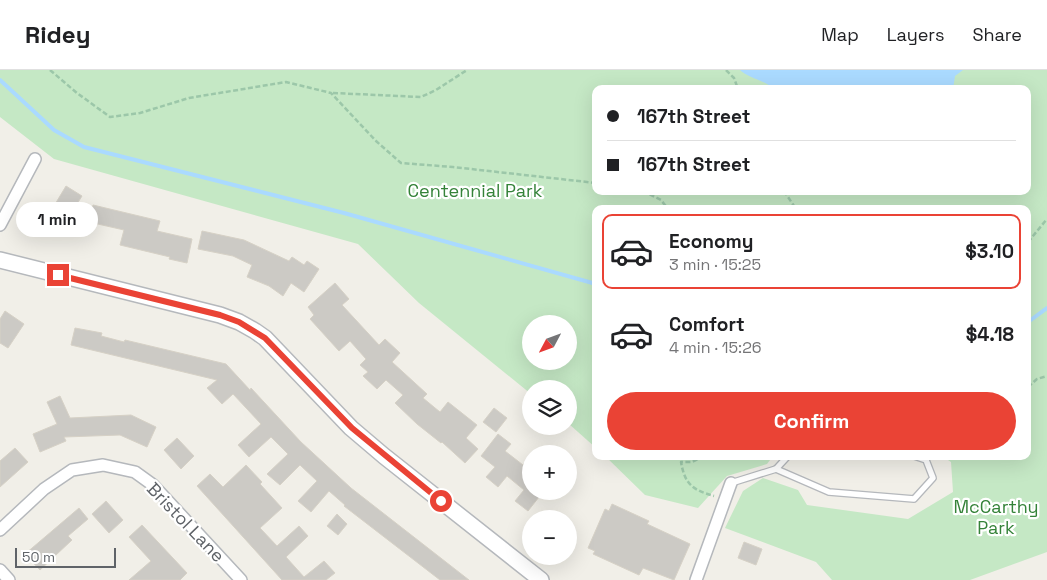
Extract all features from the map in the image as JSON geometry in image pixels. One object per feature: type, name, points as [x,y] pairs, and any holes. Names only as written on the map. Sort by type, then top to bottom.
[{"type":"street","points":[[0,225],[35,159]]},
{"type":"street","points":[[0,260],[220,315],[239,322],[255,331],[280,353],[352,428],[384,456],[541,580]]},
{"type":"street","name":"Bristol Lane","points":[[0,530],[44,489],[72,470],[103,466],[135,472],[153,485],[240,580]]},
{"type":"street","points":[[696,580],[731,482]]},
{"type":"street","points":[[0,570],[9,580]]},
{"type":"lane","points":[[731,482],[776,469],[784,460]]},
{"type":"lane","points":[[776,469],[829,492],[914,499],[933,478],[926,460]]},
{"type":"path","points":[[50,70],[110,117],[140,113],[189,98],[286,82],[331,93],[421,97],[436,90],[467,70]]},
{"type":"path","points":[[726,70],[734,78],[737,85]]},
{"type":"path","points":[[331,93],[376,141],[401,163],[592,183]]},
{"type":"path","points":[[651,195],[661,200],[665,205]]},
{"type":"path","points":[[1031,238],[1047,219]]},
{"type":"path","points":[[1031,384],[1037,378],[1047,376]]},
{"type":"path","points":[[696,460],[681,462],[686,482],[695,489],[715,497]]},
{"type":"green space","name":"Centennial Park","points":[[0,70],[1047,70],[1047,552],[970,580],[832,580],[816,562],[725,528],[743,491],[763,478],[798,490],[807,505],[908,519],[953,492],[951,462],[948,460],[1031,460],[1031,205],[592,205],[592,444],[577,431],[577,380],[522,380],[522,387],[419,303],[358,244],[54,159],[0,117]]},
{"type":"green space","points":[[609,460],[770,460],[767,464],[727,476],[698,508],[645,495]]},
{"type":"water","points":[[740,70],[963,70],[955,76],[954,85],[769,85]]},
{"type":"building","points":[[66,186],[82,196],[60,231],[45,221]]},
{"type":"building","points":[[93,205],[160,221],[157,231],[192,239],[187,263],[120,245],[124,230],[89,222]]},
{"type":"building","points":[[202,231],[244,240],[289,261],[292,257],[304,265],[307,261],[319,269],[304,292],[291,283],[283,296],[269,286],[247,277],[252,265],[233,256],[198,249]]},
{"type":"building","points":[[335,283],[349,299],[342,305],[379,345],[385,339],[400,353],[392,362],[427,394],[423,398],[440,412],[448,402],[477,425],[466,438],[478,449],[465,463],[442,442],[417,424],[395,403],[403,395],[386,380],[377,389],[363,376],[368,372],[360,365],[366,359],[350,341],[339,351],[310,319],[314,315],[308,307]]},
{"type":"building","points":[[5,311],[24,324],[8,348],[0,343],[0,319]]},
{"type":"building","points":[[75,328],[102,333],[101,336],[124,342],[125,340],[226,364],[301,442],[351,488],[469,580],[440,580],[344,506],[329,491],[311,512],[298,501],[317,481],[300,465],[280,485],[267,474],[288,454],[271,437],[249,457],[238,445],[261,424],[233,394],[222,404],[207,388],[217,380],[71,345]]},
{"type":"building","points":[[60,396],[70,418],[131,415],[156,427],[147,447],[120,435],[64,437],[66,441],[40,452],[33,434],[57,424],[47,402]]},
{"type":"building","points":[[494,408],[507,418],[496,432],[483,422]]},
{"type":"building","points":[[498,434],[511,444],[505,451],[522,464],[522,488],[507,476],[498,487],[486,477],[495,467],[481,456]]},
{"type":"building","points":[[177,438],[194,456],[181,469],[164,450]]},
{"type":"building","points":[[15,448],[28,462],[0,487],[0,461]]},
{"type":"building","points":[[246,465],[282,508],[260,528],[277,546],[299,526],[308,536],[286,557],[304,577],[324,561],[335,573],[326,580],[282,580],[197,486],[210,474],[223,487]]},
{"type":"building","points":[[522,492],[522,500],[537,500],[529,510],[515,501]]},
{"type":"building","points":[[106,501],[123,520],[109,533],[92,514]]},
{"type":"building","points":[[612,504],[649,521],[647,524],[690,544],[674,580],[643,568],[639,575],[593,554],[595,551],[588,548],[605,509],[609,511]]},
{"type":"building","points":[[79,508],[88,519],[68,536],[72,540],[40,570],[25,554]]},
{"type":"building","points":[[337,514],[347,524],[338,535],[327,526]]},
{"type":"building","points":[[142,525],[187,573],[180,580],[129,580],[151,561],[129,537]]},
{"type":"building","points":[[744,542],[762,549],[756,565],[738,558]]},
{"type":"waterway","points":[[0,80],[54,130],[84,147],[344,213],[592,283]]},
{"type":"waterway","points":[[1031,320],[1047,308]]},
{"type":"route","points":[[58,275],[220,315],[239,322],[255,331],[276,348],[324,401],[352,428],[441,501]]},
{"type":"park label","name":"McCarthy Park","points":[[996,516]]}]
